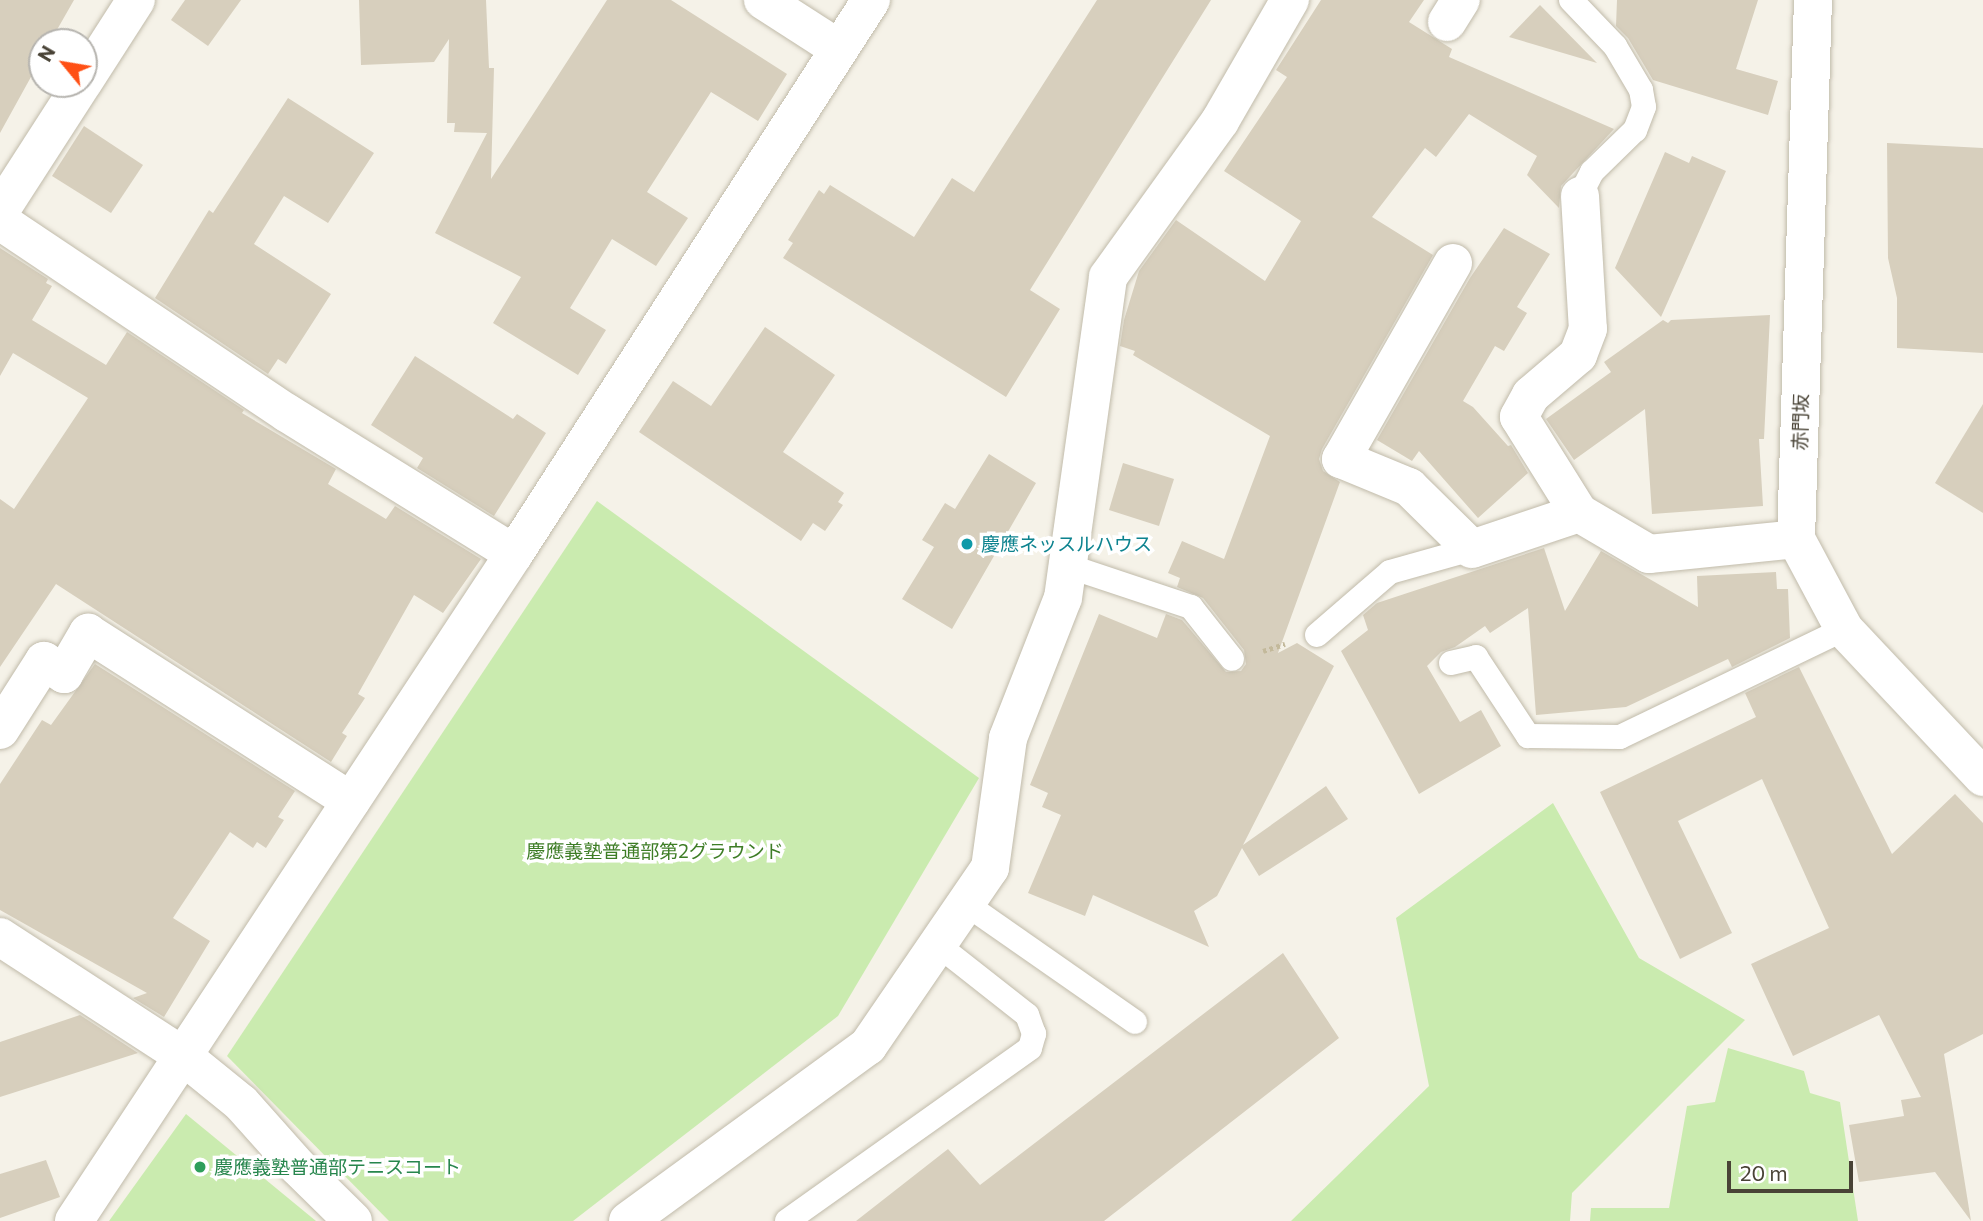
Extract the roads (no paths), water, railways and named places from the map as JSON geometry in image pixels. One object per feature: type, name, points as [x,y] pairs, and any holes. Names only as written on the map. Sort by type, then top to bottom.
[{"type":"street","points":[[98,60],[136,0]]},
{"type":"street","points":[[763,0],[839,49]]},
{"type":"street","points":[[74,1221],[514,554],[871,0]]},
{"type":"street","points":[[628,1221],[868,1046],[990,868],[1008,738],[1063,598],[1108,277],[1220,121],[1290,0]]},
{"type":"street","name":"赤門坂","points":[[1813,0],[1796,539],[1844,629],[1983,777]]},
{"type":"street","points":[[0,211],[73,98]]},
{"type":"street","points":[[1580,196],[1588,328],[1578,355],[1531,395],[1519,417],[1579,513],[1649,554],[1796,539]]},
{"type":"street","points":[[0,220],[287,413],[514,554]]},
{"type":"street","points":[[1453,263],[1341,459],[1409,487],[1472,549],[1579,513]]},
{"type":"street","points":[[0,730],[44,662],[64,674],[89,633],[351,801]]},
{"type":"street","points":[[0,937],[183,1056],[241,1103],[298,1167],[353,1221]]},
{"type":"lane","points":[[1571,0],[1615,46],[1641,90],[1644,107],[1635,130],[1592,172],[1580,196]]},
{"type":"lane","points":[[1317,635],[1390,572],[1472,549]]},
{"type":"lane","points":[[1068,566],[1191,607],[1232,659]]},
{"type":"lane","points":[[1451,663],[1476,657],[1528,736],[1620,737],[1844,629]]},
{"type":"lane","points":[[966,904],[1135,1022]]},
{"type":"lane","points":[[787,1221],[1030,1048],[1034,1034],[1027,1015],[938,945]]},
{"type":"place","name":"慶應ネッスルハウス","points":[[967,544]]},
{"type":"place","name":"慶應義塾普通部テニスコート","points":[[200,1167]]},
{"type":"park label","name":"慶應義塾普通部第2グラウンド","points":[[655,851]]}]
